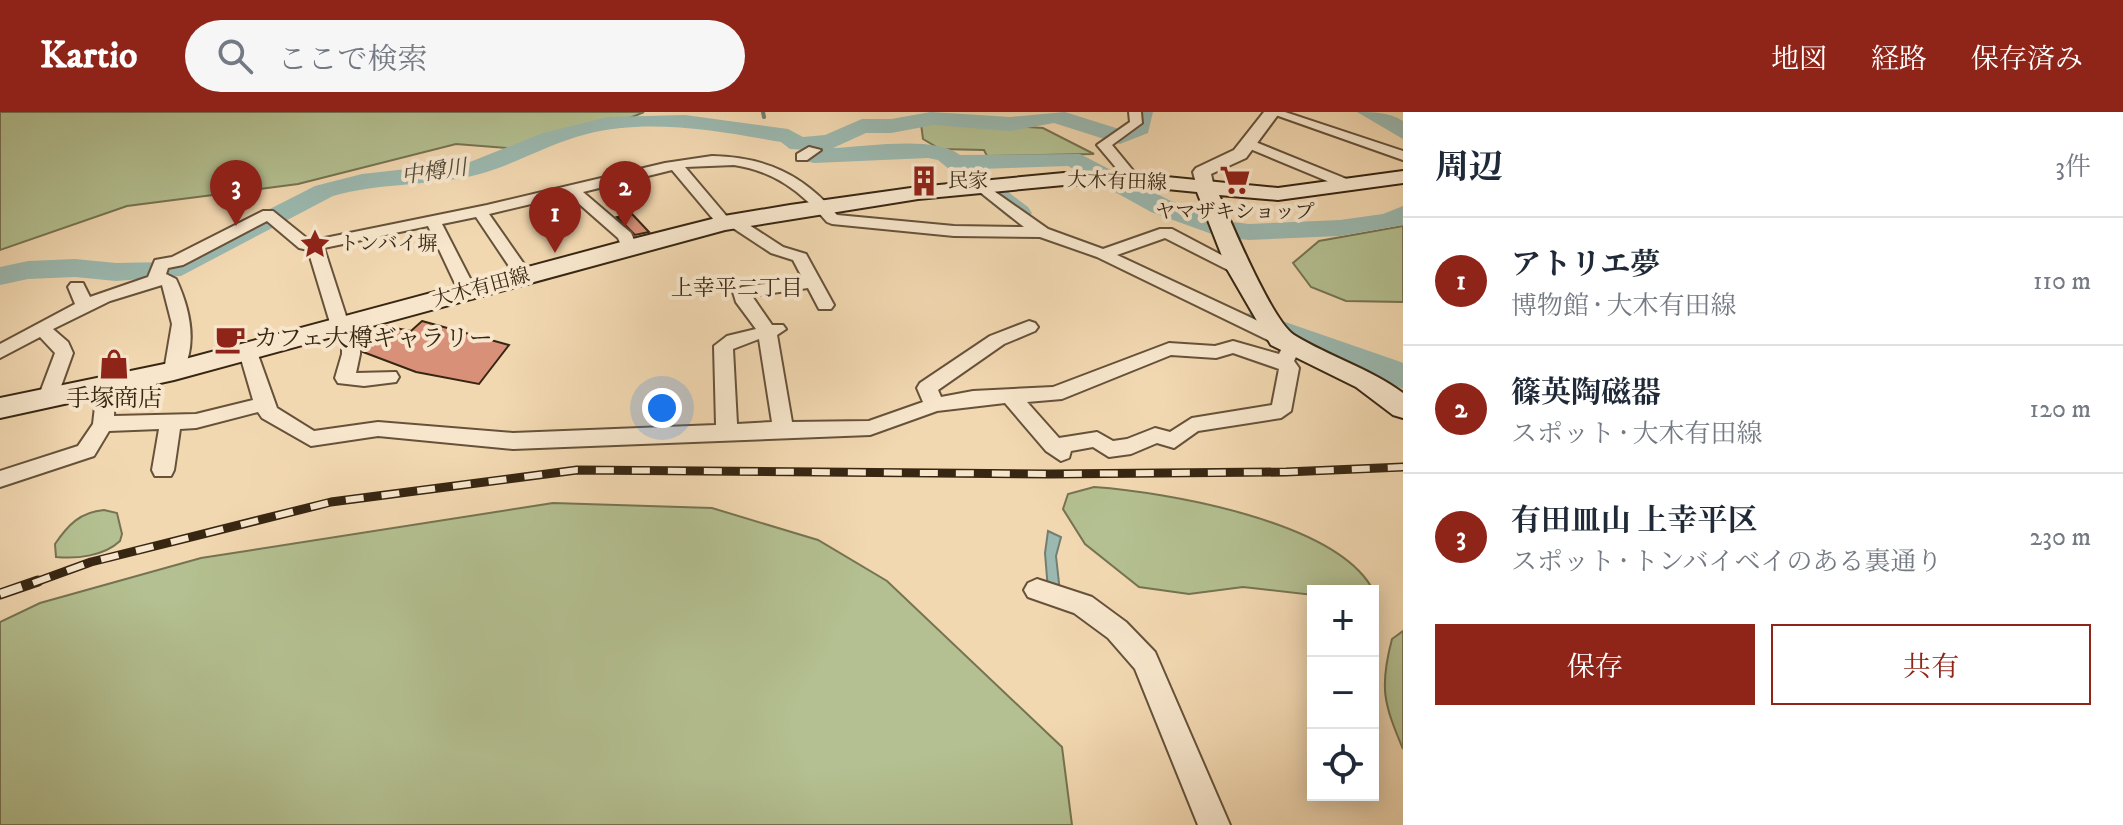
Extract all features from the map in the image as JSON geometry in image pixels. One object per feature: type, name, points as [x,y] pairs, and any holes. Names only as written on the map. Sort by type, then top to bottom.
[{"type":"main road","name":"大木有田線","points":[[0,408],[174,371],[730,222],[981,186],[1084,178],[1278,194],[1403,177]]},
{"type":"main road","points":[[1205,187],[1238,268],[1286,348],[1366,380],[1403,408]]},
{"type":"street","points":[[1128,173],[1104,145],[1136,123],[1135,112]]},
{"type":"street","points":[[1205,187],[1202,172],[1240,154],[1272,112],[1403,156]]},
{"type":"street","points":[[1248,143],[1349,185]]},
{"type":"street","points":[[157,275],[161,264],[177,261],[268,214],[305,245],[315,245],[432,219],[480,212],[676,165],[756,164],[808,189],[832,219],[954,231],[1042,232]]},
{"type":"street","points":[[676,165],[730,222],[777,250],[800,257],[825,305]]},
{"type":"street","points":[[981,186],[1007,209],[1042,232],[1107,252],[1286,348]]},
{"type":"street","points":[[572,190],[625,236],[629,247]]},
{"type":"street","points":[[480,212],[525,277]]},
{"type":"street","points":[[432,219],[468,292]]},
{"type":"street","points":[[1107,252],[1166,232],[1238,268]]},
{"type":"street","points":[[315,245],[346,324],[351,354],[345,378],[364,380],[389,377]]},
{"type":"street","points":[[0,352],[41,328],[157,275],[168,279],[184,335],[174,371]]},
{"type":"street","points":[[783,429],[772,330],[745,302],[742,292],[815,282]]},
{"type":"street","points":[[77,287],[85,307]]},
{"type":"street","points":[[934,405],[927,388],[997,340],[1029,327]]},
{"type":"street","points":[[41,328],[61,346],[64,353],[48,398]]},
{"type":"street","points":[[727,432],[723,346],[772,330]]},
{"type":"street","points":[[248,352],[269,413],[311,439],[378,429],[513,441],[870,428],[934,405],[973,398],[1055,394],[1169,349],[1216,352],[1233,347],[1286,348]]},
{"type":"street","points":[[1011,397],[1058,450],[1097,439],[1109,449],[1131,446],[1146,432],[1174,440],[1192,425],[1281,411],[1289,368],[1286,348]]},
{"type":"street","points":[[0,479],[86,451],[103,424],[105,386]]},
{"type":"street","points":[[103,424],[170,423],[231,415],[264,404]]},
{"type":"street","points":[[163,470],[170,423]]},
{"type":"street","points":[[1037,590],[1083,605],[1117,630],[1145,661],[1214,825]]},
{"type":"green space","points":[[0,112],[644,112],[618,123],[520,149],[456,144],[298,184],[127,206],[0,250]]},
{"type":"green space","points":[[937,121],[1043,128],[1094,154],[987,156],[984,150],[940,149],[923,139],[921,124]]},
{"type":"green space","points":[[1403,226],[1403,302],[1346,301],[1311,287],[1293,263],[1319,241]]},
{"type":"green space","points":[[1094,487],[1125,490],[1247,514],[1288,528],[1324,546],[1354,566],[1369,585],[1307,585],[1307,594],[1243,587],[1189,594],[1139,587],[1085,544],[1063,509],[1068,494]]},
{"type":"green space","points":[[553,503],[712,508],[818,540],[887,581],[1062,747],[1072,825],[0,825],[0,622],[40,603],[201,558]]},
{"type":"green space","points":[[104,510],[117,513],[122,534],[120,541],[90,555],[56,557],[55,544],[70,525],[88,513]]},
{"type":"green space","points":[[1403,631],[1403,749],[1391,720],[1385,683],[1392,639]]},
{"type":"water","points":[[1048,531],[1061,537],[1056,556],[1060,592],[1048,590],[1045,553]]},
{"type":"building","points":[[632,214],[649,232],[635,235],[617,217]]},
{"type":"building","points":[[422,321],[509,345],[479,384],[416,372],[363,352],[363,347],[385,326],[411,331]]},
{"type":"waterway","points":[[763,112],[764,117]]},
{"type":"waterway","name":"中樽川","points":[[0,276],[28,270],[75,268],[116,272],[171,270],[324,191],[381,179],[437,175],[474,168],[551,138],[608,123],[659,120],[711,124],[788,136],[798,144],[830,142],[862,126],[891,126],[934,118],[1010,124],[1055,116],[1120,137],[1140,128],[1142,112]]},
{"type":"waterway","points":[[1368,112],[1389,121],[1403,132]]},
{"type":"waterway","points":[[814,156],[928,151],[946,155],[1019,213]]},
{"type":"waterway","points":[[956,162],[1072,159],[1160,206],[1220,229],[1249,232],[1340,228],[1390,221],[1403,214]]},
{"type":"waterway","points":[[1256,321],[1350,353],[1403,378]]},
{"type":"railway","points":[[33,583],[91,562],[331,502],[577,470],[1050,474],[1286,472],[1403,467]]},
{"type":"railway","points":[[0,594],[38,581]]},
{"type":"place","name":"ヤマザキショップ","points":[[1235,180]]},
{"type":"place","name":"民家","points":[[924,181]]},
{"type":"place","name":"有田皿山 上幸平区","points":[[236,226]]},
{"type":"place","name":"篠英陶磁器","points":[[625,227]]},
{"type":"place","name":"トンバイ塀","points":[[315,244]]},
{"type":"place","name":"アトリエ夢","points":[[555,253]]},
{"type":"place","name":"カフェ大樽ギャラリー","points":[[230,339]]},
{"type":"place","name":"手塚商店","points":[[114,364]]},
{"type":"district","name":"上幸平二丁目","points":[[737,288]]}]
